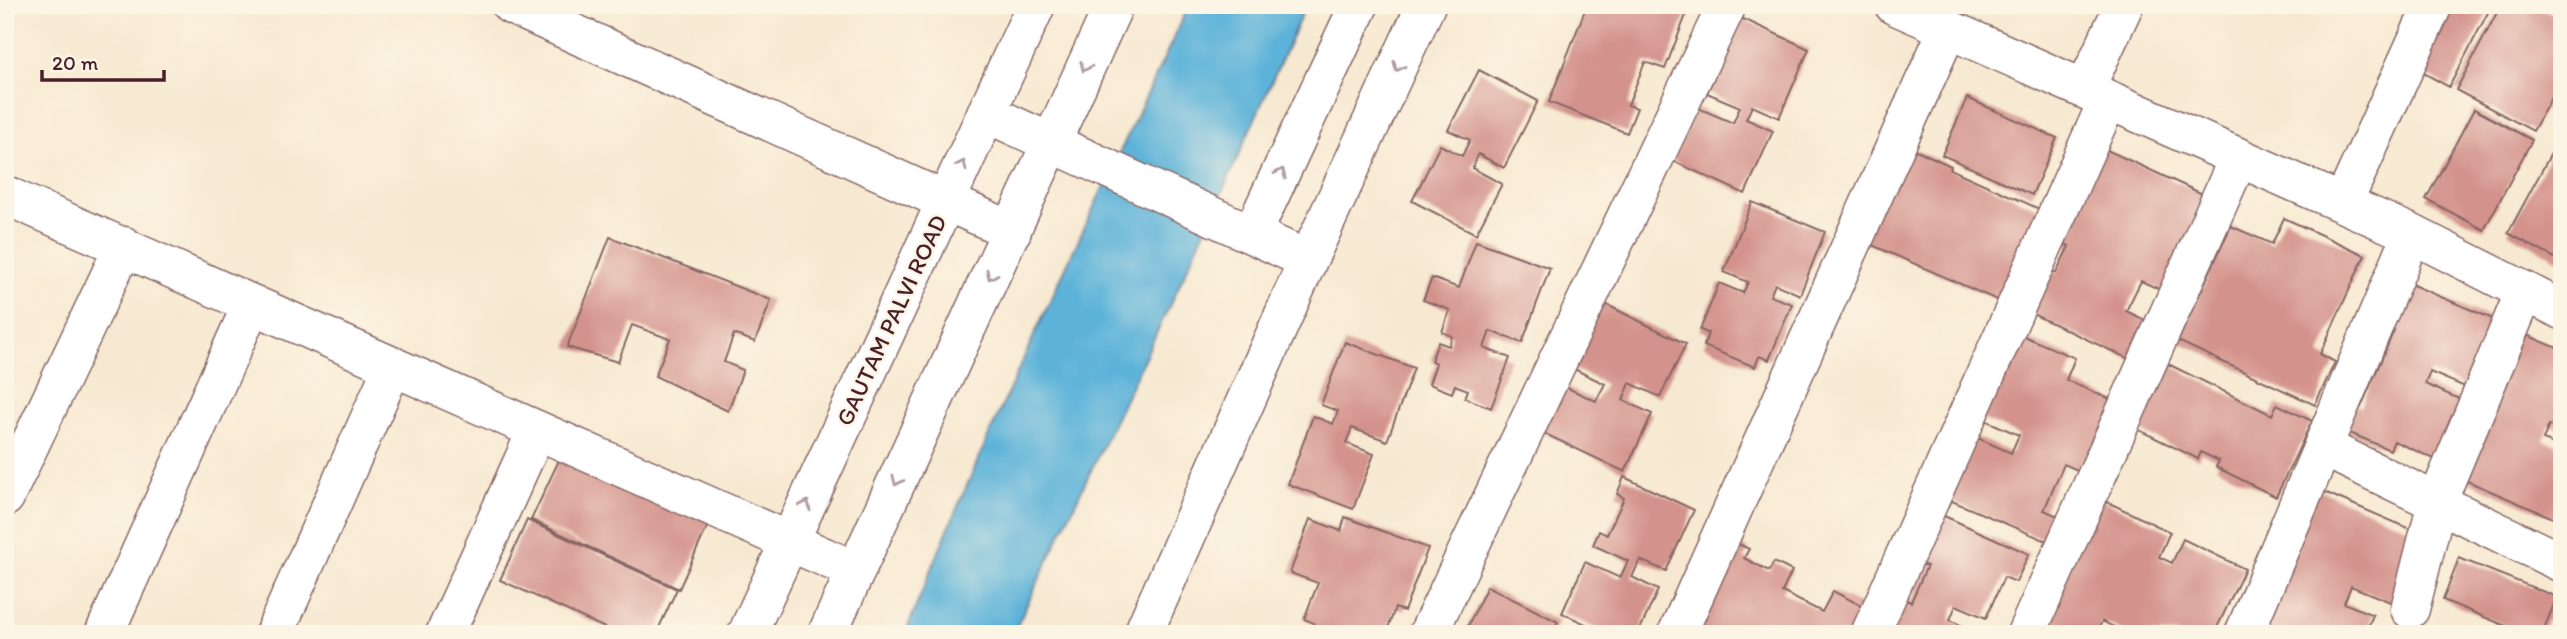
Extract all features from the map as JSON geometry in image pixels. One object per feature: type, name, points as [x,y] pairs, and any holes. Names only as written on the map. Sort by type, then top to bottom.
[{"type":"street","points":[[511,5],[1012,230]]},
{"type":"street","name":"GAUTAM PALVI ROAD","points":[[747,634],[1036,5]]},
{"type":"street","points":[[827,634],[1114,5]]},
{"type":"street","points":[[1239,228],[1359,5]]},
{"type":"street","points":[[1146,634],[1146,627],[1308,260],[1426,5]]},
{"type":"street","points":[[1428,634],[1727,5]]},
{"type":"street","points":[[1894,5],[2412,234],[2562,310]]},
{"type":"street","points":[[1870,634],[2097,94],[2124,5]]},
{"type":"street","points":[[2343,204],[2433,5]]},
{"type":"street","points":[[1677,634],[1948,29]]},
{"type":"street","points":[[986,113],[1308,260]]},
{"type":"street","points":[[2026,634],[2239,157]]},
{"type":"street","points":[[5,195],[856,571]]},
{"type":"street","points":[[2244,634],[2412,234]]},
{"type":"street","points":[[5,497],[124,246]]},
{"type":"street","points":[[2410,609],[2437,502],[2525,291]]},
{"type":"street","points":[[104,634],[253,304]]},
{"type":"street","points":[[274,634],[393,366]]},
{"type":"street","points":[[445,634],[537,430]]},
{"type":"street","points":[[2323,447],[2437,502],[2558,551]]},
{"type":"water","points":[[1189,5],[1306,5],[1195,252],[1013,634],[905,634],[1007,396]]},
{"type":"building","points":[[1587,5],[1674,5],[1672,10],[1686,15],[1665,69],[1645,62],[1628,105],[1637,108],[1627,133],[1549,102]]},
{"type":"building","points":[[2441,5],[2492,5],[2449,87],[2409,65]]},
{"type":"building","points":[[2501,5],[2536,5],[2562,19],[2562,78],[2533,131],[2456,90]]},
{"type":"building","points":[[1741,18],[1809,49],[1779,118],[1752,106],[1746,119],[1773,131],[1745,194],[1673,161],[1696,107],[1733,123],[1740,107],[1707,93]]},
{"type":"building","points":[[1479,70],[1538,101],[1504,168],[1478,154],[1472,168],[1502,184],[1476,234],[1412,201],[1440,145],[1462,156],[1470,140],[1448,130]]},
{"type":"building","points":[[1967,98],[2057,138],[2032,195],[1942,155]]},
{"type":"building","points":[[2474,109],[2532,140],[2484,230],[2426,199]]},
{"type":"building","points":[[2096,145],[2207,196],[2163,291],[2141,281],[2126,311],[2149,322],[2131,360],[2028,312],[2047,270],[2056,273],[2069,246],[2053,238]]},
{"type":"building","points":[[2555,146],[2562,149],[2562,262],[2508,233]]},
{"type":"building","points":[[1910,147],[1951,166],[1950,169],[2055,216],[2006,304],[1856,238]]},
{"type":"building","points":[[1752,202],[1825,232],[1800,295],[1775,284],[1770,296],[1792,304],[1769,360],[1759,356],[1755,367],[1704,346],[1708,333],[1700,330],[1719,283],[1743,293],[1748,282],[1724,272]]},
{"type":"building","points":[[2284,218],[2365,255],[2320,354],[2335,362],[2315,405],[2178,341],[2231,226],[2272,244]]},
{"type":"building","points":[[610,237],[771,300],[755,342],[734,334],[724,362],[743,370],[728,411],[655,376],[670,339],[632,325],[618,362],[567,347]]},
{"type":"building","points":[[1476,241],[1550,268],[1522,343],[1490,331],[1484,348],[1510,358],[1491,408],[1465,398],[1468,390],[1455,385],[1452,393],[1429,384],[1436,363],[1431,361],[1438,342],[1449,346],[1452,336],[1442,332],[1450,310],[1423,300],[1432,278],[1459,288]]},
{"type":"building","points":[[2401,280],[2500,322],[2472,390],[2430,372],[2425,384],[2466,402],[2441,462],[2394,441],[2390,450],[2338,428],[2349,402],[2361,407],[2394,330],[2382,325]]},
{"type":"building","points":[[1601,302],[1686,344],[1660,397],[1630,383],[1623,400],[1652,414],[1625,472],[1539,431],[1561,385],[1596,401],[1605,384],[1570,367]]},
{"type":"building","points":[[2515,330],[2562,350],[2562,430],[2549,425],[2543,440],[2562,447],[2560,521],[2453,475]]},
{"type":"building","points":[[2014,332],[2075,358],[2066,380],[2121,404],[2091,476],[2064,464],[2044,510],[2071,522],[2061,547],[1947,499],[1971,435],[2011,453],[2019,435],[1978,417]]},
{"type":"building","points":[[1345,342],[1414,368],[1387,441],[1352,428],[1346,443],[1374,454],[1353,509],[1288,484],[1313,416],[1333,424],[1338,411],[1321,405]]},
{"type":"building","points":[[2168,364],[2272,415],[2277,404],[2312,421],[2276,497],[2216,467],[2219,461],[2201,452],[2198,459],[2137,429]]},
{"type":"building","points":[[566,445],[713,514],[679,589],[531,520]]},
{"type":"building","points":[[1624,477],[1694,510],[1666,571],[1640,560],[1632,577],[1658,590],[1638,634],[1607,634],[1562,613],[1585,562],[1620,578],[1628,561],[1593,545],[1599,531],[1607,535],[1624,498],[1617,494]]},
{"type":"building","points":[[2308,485],[2415,531],[2403,607],[2351,586],[2344,603],[2373,615],[2365,634],[2265,634]]},
{"type":"building","points":[[2099,498],[2170,532],[2159,557],[2172,563],[2183,539],[2245,569],[2214,634],[2128,634],[2102,621],[2096,634],[2050,634],[2037,627]]},
{"type":"building","points":[[1942,515],[2029,554],[2016,582],[2004,577],[1986,618],[1956,605],[1950,620],[1979,634],[1890,634],[1905,600],[1911,602],[1927,566],[1920,564]]},
{"type":"building","points":[[1345,517],[1428,548],[1404,611],[1395,608],[1386,634],[1310,634],[1314,623],[1304,619],[1318,583],[1290,573],[1310,519],[1341,531]]},
{"type":"building","points":[[527,520],[677,589],[656,634],[618,634],[500,580]]},
{"type":"building","points":[[1730,540],[1749,549],[1744,558],[1769,571],[1774,562],[1792,571],[1782,592],[1822,612],[1833,591],[1866,608],[1853,634],[1707,634],[1688,624]]},
{"type":"building","points":[[2459,558],[2557,597],[2542,634],[2525,634],[2443,600]]},
{"type":"building","points":[[1487,586],[1558,622],[1552,634],[1464,634]]}]
